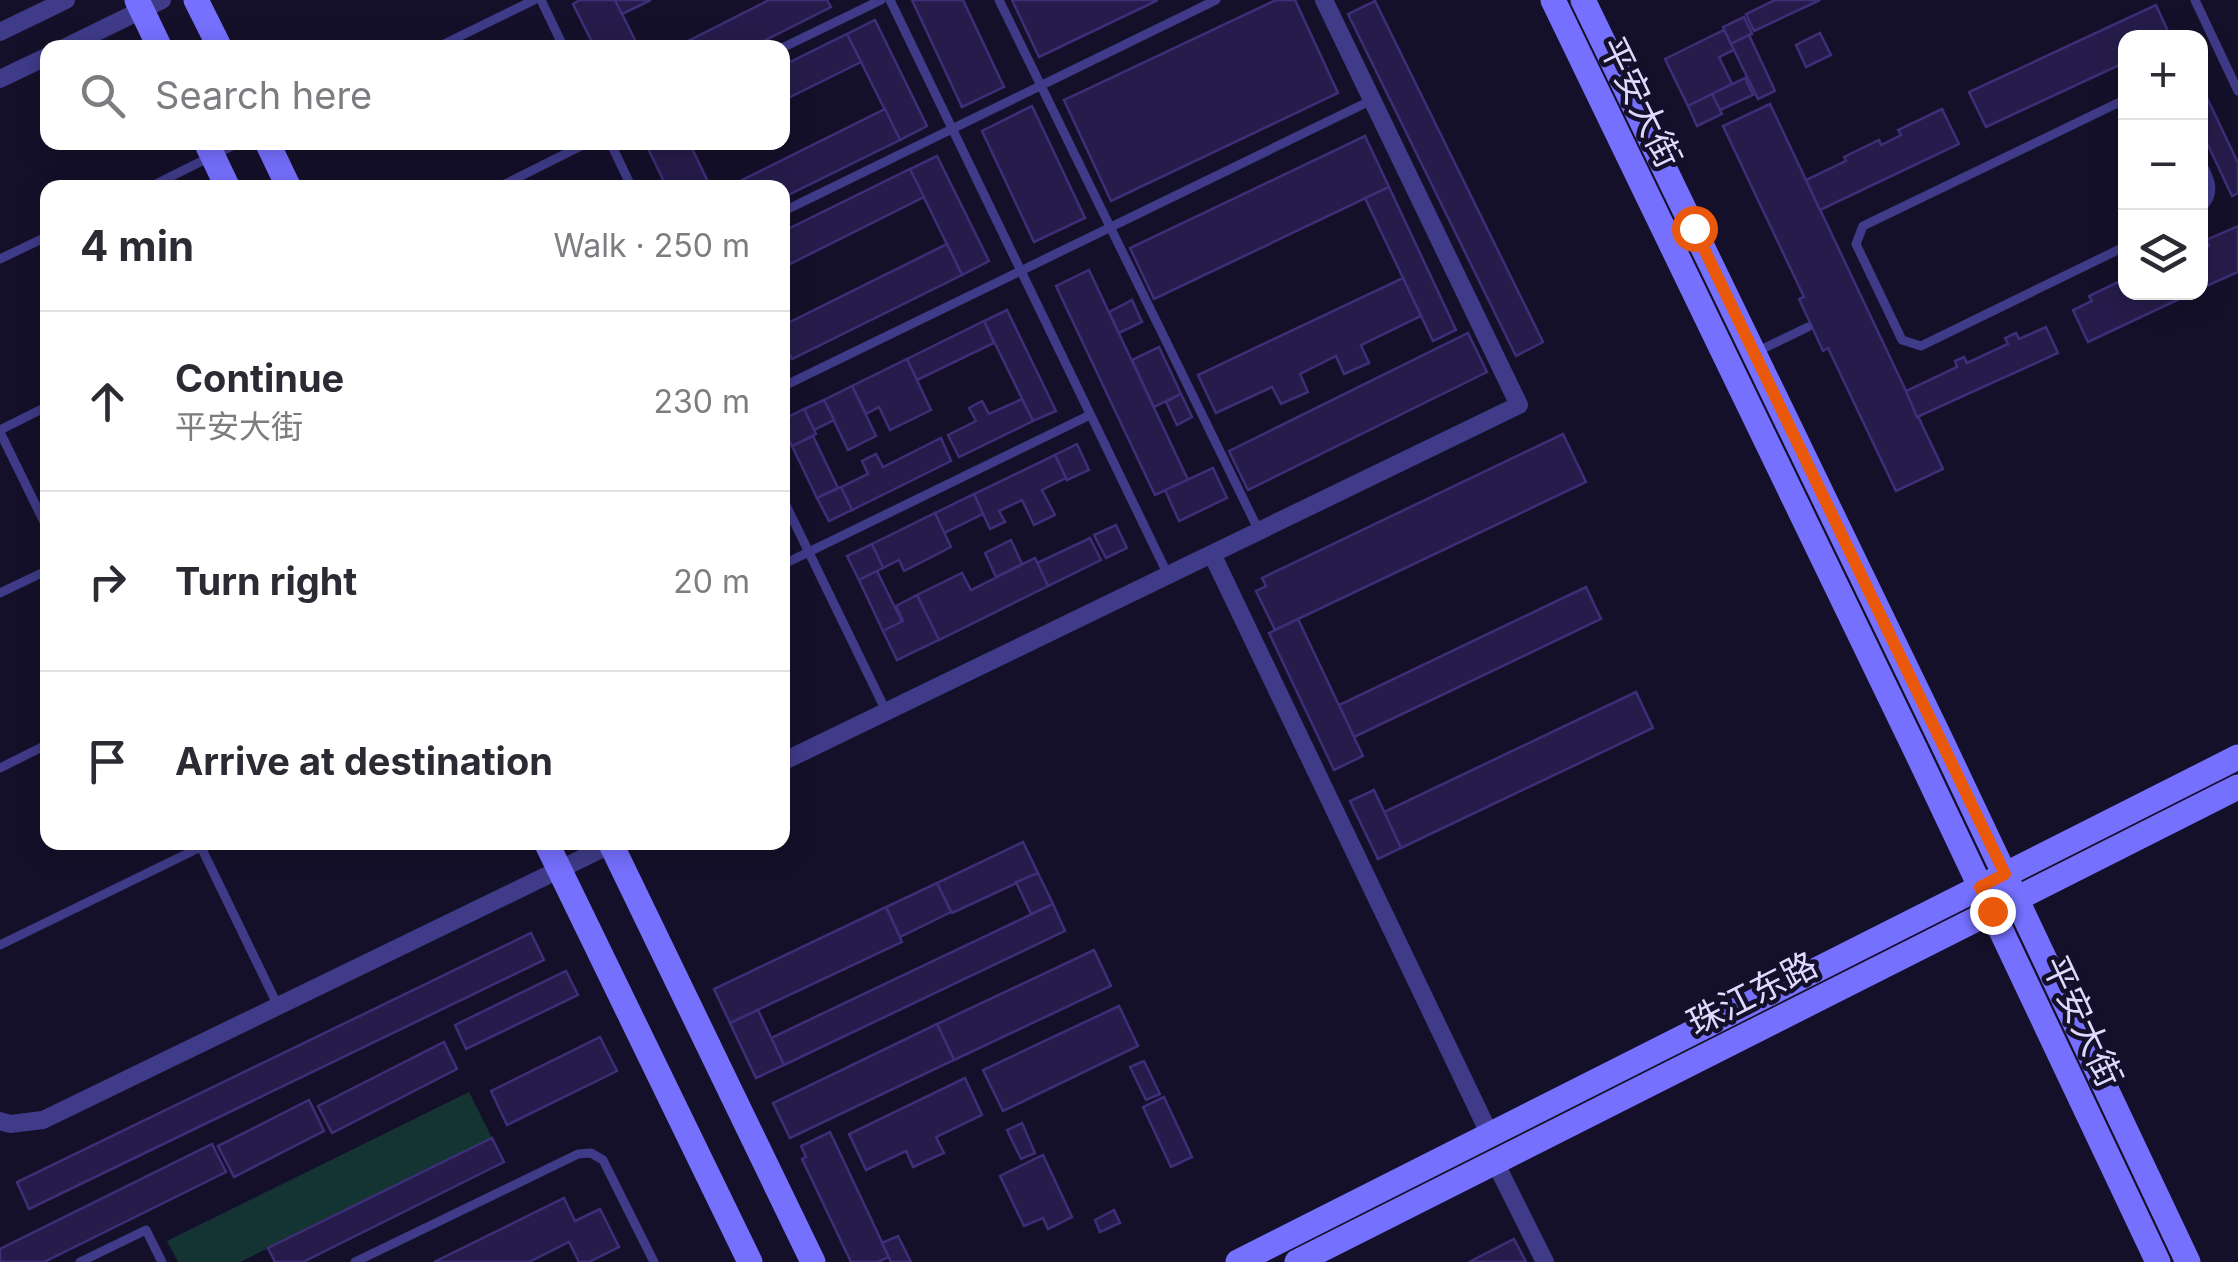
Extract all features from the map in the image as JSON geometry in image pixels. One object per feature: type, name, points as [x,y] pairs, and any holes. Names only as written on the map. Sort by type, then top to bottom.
[{"type":"main road","points":[[196,0],[216,40]]},
{"type":"main road","name":"平安大街","points":[[1553,0],[1993,881],[2016,899],[2188,1262]]},
{"type":"main road","name":"平安大街","points":[[1583,0],[1754,353],[1993,881],[1992,911],[2158,1262]]},
{"type":"main road","points":[[147,3],[158,40]]},
{"type":"main road","points":[[210,150],[224,180]]},
{"type":"main road","points":[[271,150],[285,180]]},
{"type":"main road","points":[[1238,1262],[2238,757]]},
{"type":"main road","name":"珠江东路","points":[[1297,1262],[2238,786]]},
{"type":"main road","points":[[550,850],[750,1262]]},
{"type":"main road","points":[[615,850],[813,1262]]},
{"type":"street","points":[[0,32],[66,0]]},
{"type":"street","points":[[790,758],[1519,405],[1329,2]]},
{"type":"street","points":[[79,40],[147,3]]},
{"type":"street","points":[[0,79],[40,60]]},
{"type":"street","points":[[1212,554],[1490,1135]]},
{"type":"street","points":[[0,1121],[10,1124],[43,1120],[599,850]]},
{"type":"street","points":[[1495,1162],[1545,1262]]},
{"type":"lane","points":[[453,40],[538,0],[560,40]]},
{"type":"lane","points":[[790,44],[881,0]]},
{"type":"lane","points":[[890,0],[1168,575]]},
{"type":"lane","points":[[998,0],[1259,531]]},
{"type":"lane","points":[[790,208],[1216,0]]},
{"type":"lane","points":[[2194,0],[2238,91]]},
{"type":"lane","points":[[790,383],[1372,100]]},
{"type":"lane","points":[[2118,103],[1864,226],[1856,244],[1902,340],[1921,346],[2118,250]]},
{"type":"lane","points":[[161,180],[208,150]]},
{"type":"lane","points":[[513,180],[573,150]]},
{"type":"lane","points":[[614,150],[628,180]]},
{"type":"lane","points":[[2208,174],[2212,194],[2208,202]]},
{"type":"lane","points":[[0,259],[40,240]]},
{"type":"lane","points":[[1866,299],[1880,293]]},
{"type":"lane","points":[[1754,353],[1808,327]]},
{"type":"lane","points":[[40,410],[0,431],[40,514]]},
{"type":"lane","points":[[790,560],[1090,415]]},
{"type":"lane","points":[[790,513],[886,711]]},
{"type":"lane","points":[[0,594],[40,574]]},
{"type":"lane","points":[[0,768],[40,748]]},
{"type":"lane","points":[[0,945],[192,850]]},
{"type":"lane","points":[[207,850],[278,1006]]},
{"type":"lane","points":[[356,1262],[578,1154],[591,1153],[603,1160],[654,1262]]},
{"type":"lane","points":[[80,1262],[146,1230],[162,1262]]},
{"type":"green space","points":[[469,1092],[492,1138],[240,1262],[178,1262],[167,1241]]},
{"type":"building","points":[[580,0],[615,0],[635,40],[591,40],[573,4]]},
{"type":"building","points":[[615,0],[651,0],[622,14]]},
{"type":"building","points":[[769,0],[827,0],[831,7],[766,40],[690,40]]},
{"type":"building","points":[[912,0],[963,0],[1004,87],[962,107]]},
{"type":"building","points":[[1012,0],[1158,0],[1039,57]]},
{"type":"building","points":[[1276,0],[1295,0],[1338,93],[1111,201],[1064,100]]},
{"type":"building","points":[[1775,0],[1820,0],[1754,31],[1746,14]]},
{"type":"building","points":[[1375,1],[1543,342],[1516,356],[1348,14]]},
{"type":"building","points":[[2156,5],[2167,30],[2118,30],[2118,66],[1986,127],[1969,92]]},
{"type":"building","points":[[1744,17],[1752,34],[1731,44],[1723,27]]},
{"type":"building","points":[[875,20],[927,126],[900,140],[847,34]]},
{"type":"building","points":[[1724,30],[1734,50],[1719,57],[1732,84],[1688,106],[1665,59]]},
{"type":"building","points":[[1820,33],[1831,55],[1806,67],[1796,45]]},
{"type":"building","points":[[847,34],[861,62],[790,97],[790,62]]},
{"type":"building","points":[[1749,35],[1775,91],[1758,99],[1731,44]]},
{"type":"building","points":[[1745,78],[1753,95],[1720,110],[1712,94]]},
{"type":"building","points":[[1712,94],[1722,114],[1697,126],[1688,106]]},
{"type":"building","points":[[2208,100],[2238,163],[2238,193],[2232,196],[2208,145]]},
{"type":"building","points":[[1770,104],[1943,469],[1896,491],[1828,348],[1823,351],[1799,299],[1804,297],[1723,126]]},
{"type":"building","points":[[1032,106],[1085,218],[1034,242],[982,131]]},
{"type":"building","points":[[885,109],[900,140],[790,194],[790,180],[742,180]]},
{"type":"building","points":[[1942,109],[1959,144],[1820,210],[1806,180],[1879,140],[1881,145],[1901,135],[1898,130]]},
{"type":"building","points":[[1365,136],[1389,187],[1154,299],[1130,248]]},
{"type":"building","points":[[649,150],[693,150],[707,180],[663,180]]},
{"type":"building","points":[[937,156],[989,261],[962,275],[910,169]]},
{"type":"building","points":[[910,169],[924,197],[790,264],[790,228]]},
{"type":"building","points":[[1389,187],[1456,330],[1433,341],[1365,198]]},
{"type":"building","points":[[2238,226],[2238,272],[2208,285],[2209,246],[2208,239]]},
{"type":"building","points":[[947,244],[962,275],[792,359],[790,322]]},
{"type":"building","points":[[1089,270],[1188,480],[1155,495],[1056,286]]},
{"type":"building","points":[[1403,278],[1421,316],[1361,345],[1369,363],[1344,374],[1336,356],[1300,374],[1308,392],[1281,404],[1272,387],[1216,413],[1198,375]]},
{"type":"building","points":[[2118,282],[2118,300],[2177,300],[2088,342],[2073,310],[2092,301],[2089,296]]},
{"type":"building","points":[[1132,300],[1142,322],[1119,333],[1109,312]]},
{"type":"building","points":[[1007,310],[1056,411],[1033,421],[984,321]]},
{"type":"building","points":[[984,321],[994,343],[917,380],[907,359]]},
{"type":"building","points":[[2046,327],[2058,353],[1917,417],[1906,391],[1957,367],[1955,361],[1964,357],[1967,363],[2008,344],[2005,338],[2016,333],[2019,339]]},
{"type":"building","points":[[1468,333],[1487,372],[1248,490],[1229,451]]},
{"type":"building","points":[[1159,347],[1181,394],[1154,407],[1132,360]]},
{"type":"building","points":[[907,359],[931,410],[890,430],[879,407],[866,414],[852,386]]},
{"type":"building","points":[[852,386],[876,436],[848,450],[824,400]]},
{"type":"building","points":[[1181,394],[1192,417],[1177,425],[1166,402]]},
{"type":"building","points":[[1022,399],[1033,421],[959,457],[948,435],[976,421],[969,408],[982,401],[989,414]]},
{"type":"building","points":[[824,400],[834,420],[814,430],[804,409]]},
{"type":"building","points":[[804,409],[816,434],[792,446],[790,416]]},
{"type":"building","points":[[1563,434],[1586,482],[1275,630],[1256,591],[1266,586],[1262,578]]},
{"type":"building","points":[[813,436],[838,488],[817,498],[792,446]]},
{"type":"building","points":[[941,438],[951,461],[852,510],[841,487],[868,474],[862,461],[876,454],[883,467]]},
{"type":"building","points":[[1077,444],[1089,470],[1067,480],[1055,455]]},
{"type":"building","points":[[1055,455],[1066,478],[1042,490],[1055,515],[1034,525],[1022,500],[999,511],[1005,522],[990,529],[974,494]]},
{"type":"building","points":[[1213,468],[1227,498],[1179,521],[1165,490]]},
{"type":"building","points":[[841,487],[852,510],[829,521],[817,498]]},
{"type":"building","points":[[974,494],[983,514],[944,533],[935,513]]},
{"type":"building","points":[[935,513],[951,547],[904,571],[899,560],[883,568],[872,544]]},
{"type":"building","points":[[1116,525],[1127,548],[1106,558],[1094,535]]},
{"type":"building","points":[[1090,538],[1101,560],[1048,586],[1037,563]]},
{"type":"building","points":[[1011,540],[1022,564],[996,577],[985,553]]},
{"type":"building","points":[[872,544],[883,568],[859,580],[847,556]]},
{"type":"building","points":[[1035,558],[1048,586],[939,640],[917,595],[962,573],[971,590]]},
{"type":"building","points":[[877,571],[902,622],[883,631],[859,580]]},
{"type":"building","points":[[1586,587],[1601,619],[1354,737],[1339,705]]},
{"type":"building","points":[[917,595],[939,640],[897,660],[883,631],[903,621],[896,606]]},
{"type":"building","points":[[1298,619],[1363,756],[1334,770],[1269,633]]},
{"type":"building","points":[[1636,692],[1653,728],[1401,848],[1384,812]]},
{"type":"building","points":[[1374,790],[1401,848],[1378,859],[1350,801]]},
{"type":"building","points":[[1023,842],[1038,873],[952,913],[937,883]]},
{"type":"building","points":[[1038,873],[1053,904],[1031,914],[1016,882]]},
{"type":"building","points":[[937,883],[951,912],[900,937],[886,907]]},
{"type":"building","points":[[1053,904],[1065,931],[784,1065],[771,1038]]},
{"type":"building","points":[[886,907],[902,942],[730,1023],[714,989]]},
{"type":"building","points":[[531,933],[544,960],[29,1209],[17,1182]]},
{"type":"building","points":[[1094,950],[1111,986],[954,1060],[937,1024]]},
{"type":"building","points":[[566,971],[578,995],[466,1049],[455,1025]]},
{"type":"building","points":[[1119,1006],[1138,1046],[1003,1111],[983,1070]]},
{"type":"building","points":[[758,1010],[784,1065],[756,1078],[730,1023]]},
{"type":"building","points":[[937,1024],[954,1060],[790,1138],[773,1103]]},
{"type":"building","points":[[600,1037],[617,1071],[507,1125],[491,1091]]},
{"type":"building","points":[[444,1042],[457,1069],[332,1133],[318,1106]]},
{"type":"building","points":[[1144,1061],[1160,1094],[1146,1100],[1130,1067]]},
{"type":"building","points":[[965,1078],[982,1115],[936,1137],[944,1153],[913,1167],[906,1151],[866,1170],[849,1134]]},
{"type":"building","points":[[1164,1097],[1192,1157],[1171,1167],[1143,1107]]},
{"type":"building","points":[[309,1100],[324,1131],[234,1177],[218,1146]]},
{"type":"building","points":[[1022,1123],[1035,1153],[1021,1159],[1007,1130]]},
{"type":"building","points":[[830,1132],[889,1257],[878,1262],[851,1262],[802,1159],[806,1157],[801,1146]]},
{"type":"building","points":[[492,1138],[504,1162],[303,1262],[275,1262],[268,1248]]},
{"type":"building","points":[[212,1144],[226,1172],[44,1262],[0,1262],[0,1249]]},
{"type":"building","points":[[1043,1155],[1072,1217],[1048,1229],[1043,1218],[1024,1226],[1000,1176]]},
{"type":"building","points":[[564,1198],[575,1221],[600,1209],[619,1247],[589,1262],[579,1262],[569,1242],[529,1262],[434,1262]]},
{"type":"building","points":[[1114,1210],[1120,1223],[1100,1232],[1095,1220]]},
{"type":"building","points":[[898,1236],[911,1262],[891,1262],[882,1243]]},
{"type":"building","points":[[1514,1239],[1526,1262],[1469,1262]]},
{"type":"route","points":[[1694,228],[2005,874],[1980,887],[1992,911]]}]
